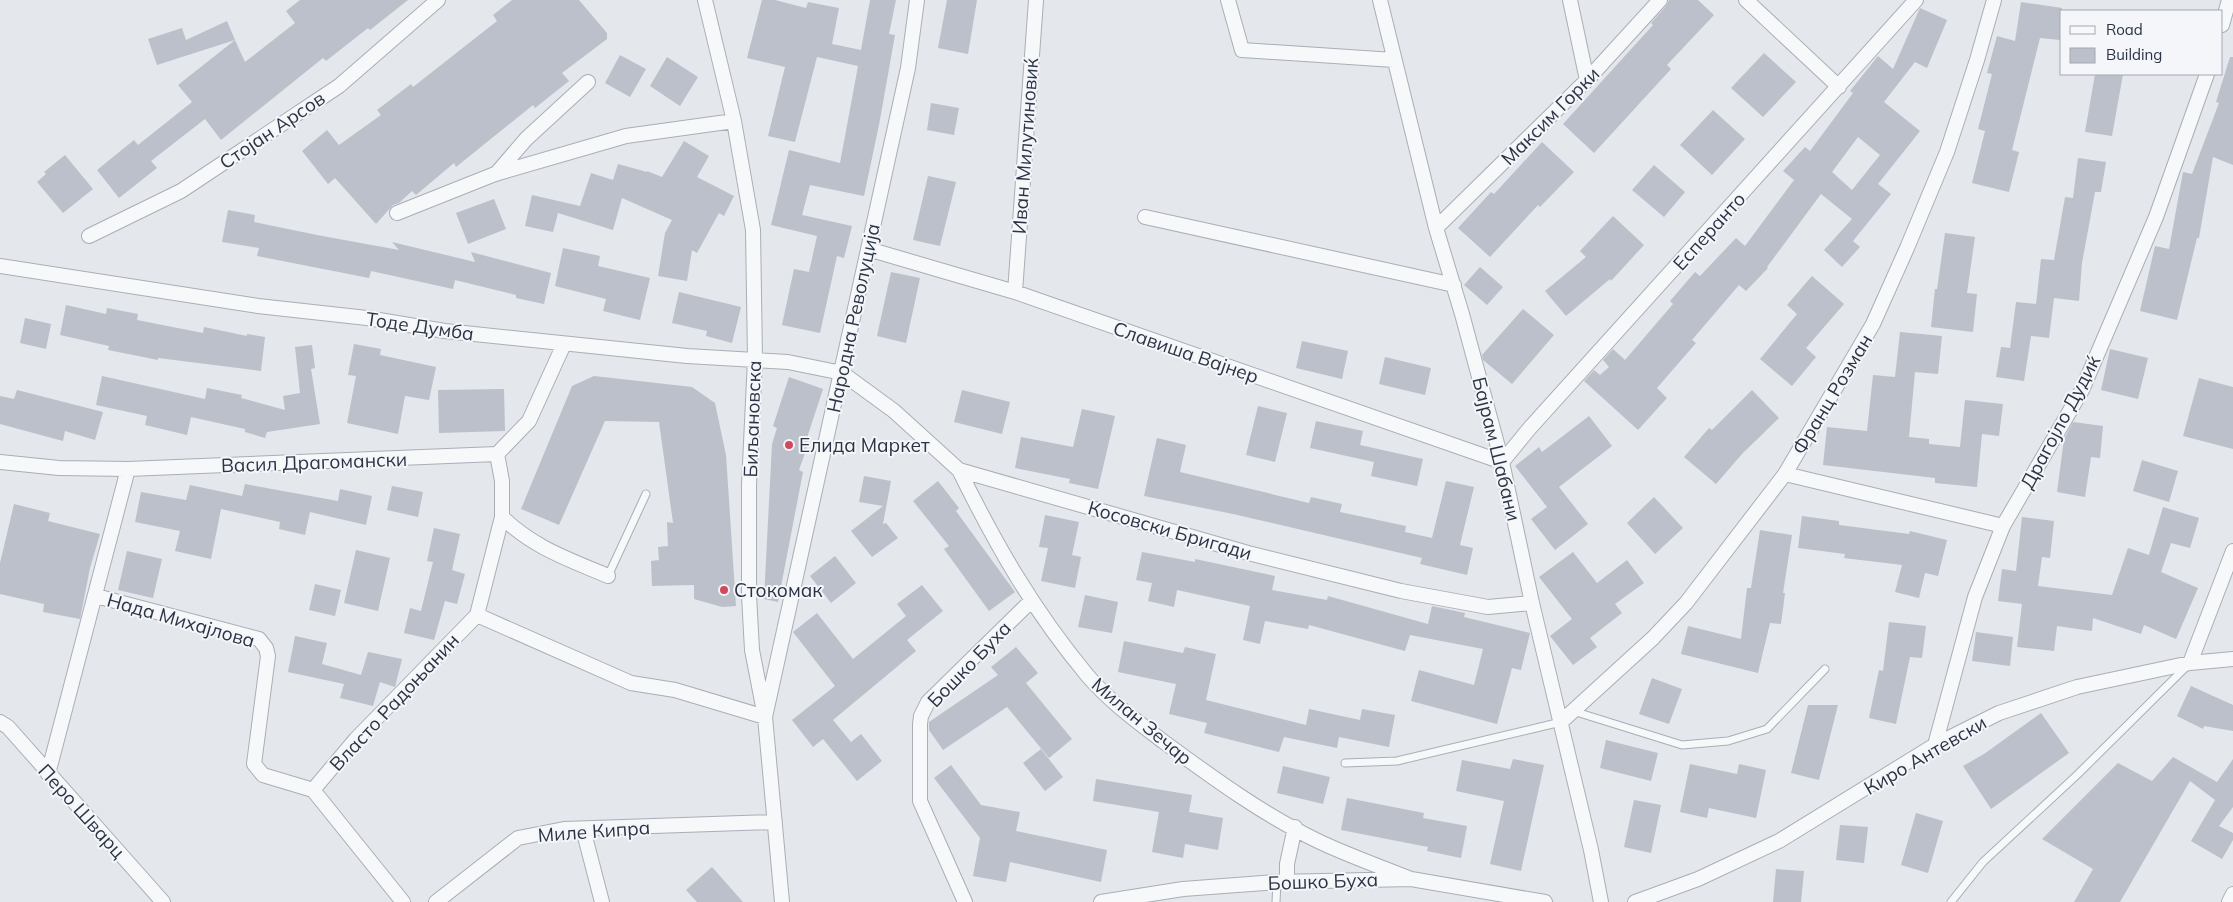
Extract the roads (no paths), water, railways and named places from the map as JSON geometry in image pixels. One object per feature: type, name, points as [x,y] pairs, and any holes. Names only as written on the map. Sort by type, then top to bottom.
[{"type":"street","name":"Стојан Арсов","points":[[89,236],[181,191],[339,86],[438,0]]},
{"type":"street","name":"Биљановска","points":[[706,0],[734,121],[753,230],[755,359],[749,485],[749,595],[752,650],[765,717]]},
{"type":"street","name":"Народна Револуција","points":[[782,902],[765,717],[908,68],[917,0]]},
{"type":"street","name":"Иван Милутиновиќ","points":[[1015,292],[1036,0]]},
{"type":"street","points":[[1228,0],[1242,50],[1394,60]]},
{"type":"street","name":"Бајрам Шабани","points":[[1380,0],[1436,228],[1454,285],[1502,462],[1532,603],[1562,721],[1601,902]]},
{"type":"street","points":[[1570,0],[1587,80]]},
{"type":"street","name":"Максим Горки","points":[[1436,228],[1587,80],[1660,0]]},
{"type":"street","points":[[1746,0],[1839,87]]},
{"type":"street","name":"Есперанто","points":[[1502,462],[1916,0]]},
{"type":"street","name":"Франц Розман","points":[[1562,721],[1653,638],[1686,603],[1785,474],[1873,324],[1907,248],[1947,152],[1994,0]]},
{"type":"street","points":[[2223,21],[2229,0]]},
{"type":"street","name":"Драгојло Дудиќ","points":[[1935,745],[1975,597],[2003,526],[2082,390],[2156,216],[2207,75]]},
{"type":"street","points":[[495,174],[526,138],[588,82]]},
{"type":"street","points":[[397,213],[495,174],[626,136],[734,121]]},
{"type":"street","points":[[1145,217],[1454,285]]},
{"type":"street","name":"Славиша Вајнер","points":[[868,249],[1015,292],[1502,462]]},
{"type":"street","name":"Тоде Думба","points":[[0,266],[258,306],[367,318],[445,331],[687,356],[788,362],[842,373]]},
{"type":"street","points":[[497,454],[529,421],[564,344]]},
{"type":"street","name":"Косовски Бригади","points":[[842,373],[894,411],[959,470],[1248,553],[1401,591],[1488,606],[1532,603]]},
{"type":"street","name":"Васил Драгомански","points":[[0,462],[59,468],[128,469],[497,454]]},
{"type":"street","name":"Власто Радоњанин","points":[[313,790],[356,739],[477,614],[502,517],[502,481],[497,454]]},
{"type":"street","points":[[48,774],[128,469]]},
{"type":"street","name":"Милан Зечар","points":[[959,470],[991,534],[1030,601],[1088,676],[1130,716],[1194,764],[1295,827],[1320,841],[1411,879]]},
{"type":"street","points":[[1785,474],[2003,526]]},
{"type":"street","points":[[502,517],[520,534],[540,547],[608,576]]},
{"type":"street","points":[[2190,663],[2233,551]]},
{"type":"street","name":"Нада Михајлова","points":[[96,596],[259,639],[266,648],[268,656],[254,764],[263,775],[313,790]]},
{"type":"street","name":"Бошко Буха","points":[[965,902],[920,801],[921,716],[928,702],[1030,601]]},
{"type":"street","points":[[477,614],[631,683],[675,690],[765,717]]},
{"type":"street","name":"Киро Антевски","points":[[1635,902],[1698,879],[1779,841],[1935,745],[1999,713],[2077,687],[2190,663],[2233,659]]},
{"type":"street","name":"Перо Шварц","points":[[0,722],[8,727],[163,902]]},
{"type":"street","points":[[313,790],[403,902]]},
{"type":"street","name":"Миле Кипра","points":[[436,902],[518,838],[564,829],[775,822]]},
{"type":"street","points":[[1282,882],[1295,827]]},
{"type":"street","points":[[584,828],[602,902]]},
{"type":"street","name":"Бошко Буха","points":[[1101,902],[1183,889],[1282,882],[1411,879],[1545,902]]},
{"type":"street","points":[[2230,902],[2233,894]]},
{"type":"lane","points":[[608,576],[646,494]]},
{"type":"lane","points":[[1951,902],[1983,862],[2077,775],[2190,663]]},
{"type":"lane","points":[[1573,711],[1682,745],[1728,741],[1767,729],[1825,668]]},
{"type":"lane","points":[[1345,763],[1397,761],[1562,721]]},
{"type":"lane","points":[[1276,902],[1282,882]]},
{"type":"place","name":"Елида Маркет","points":[[789,445]]},
{"type":"place","name":"Стокомак","points":[[724,590]]}]
